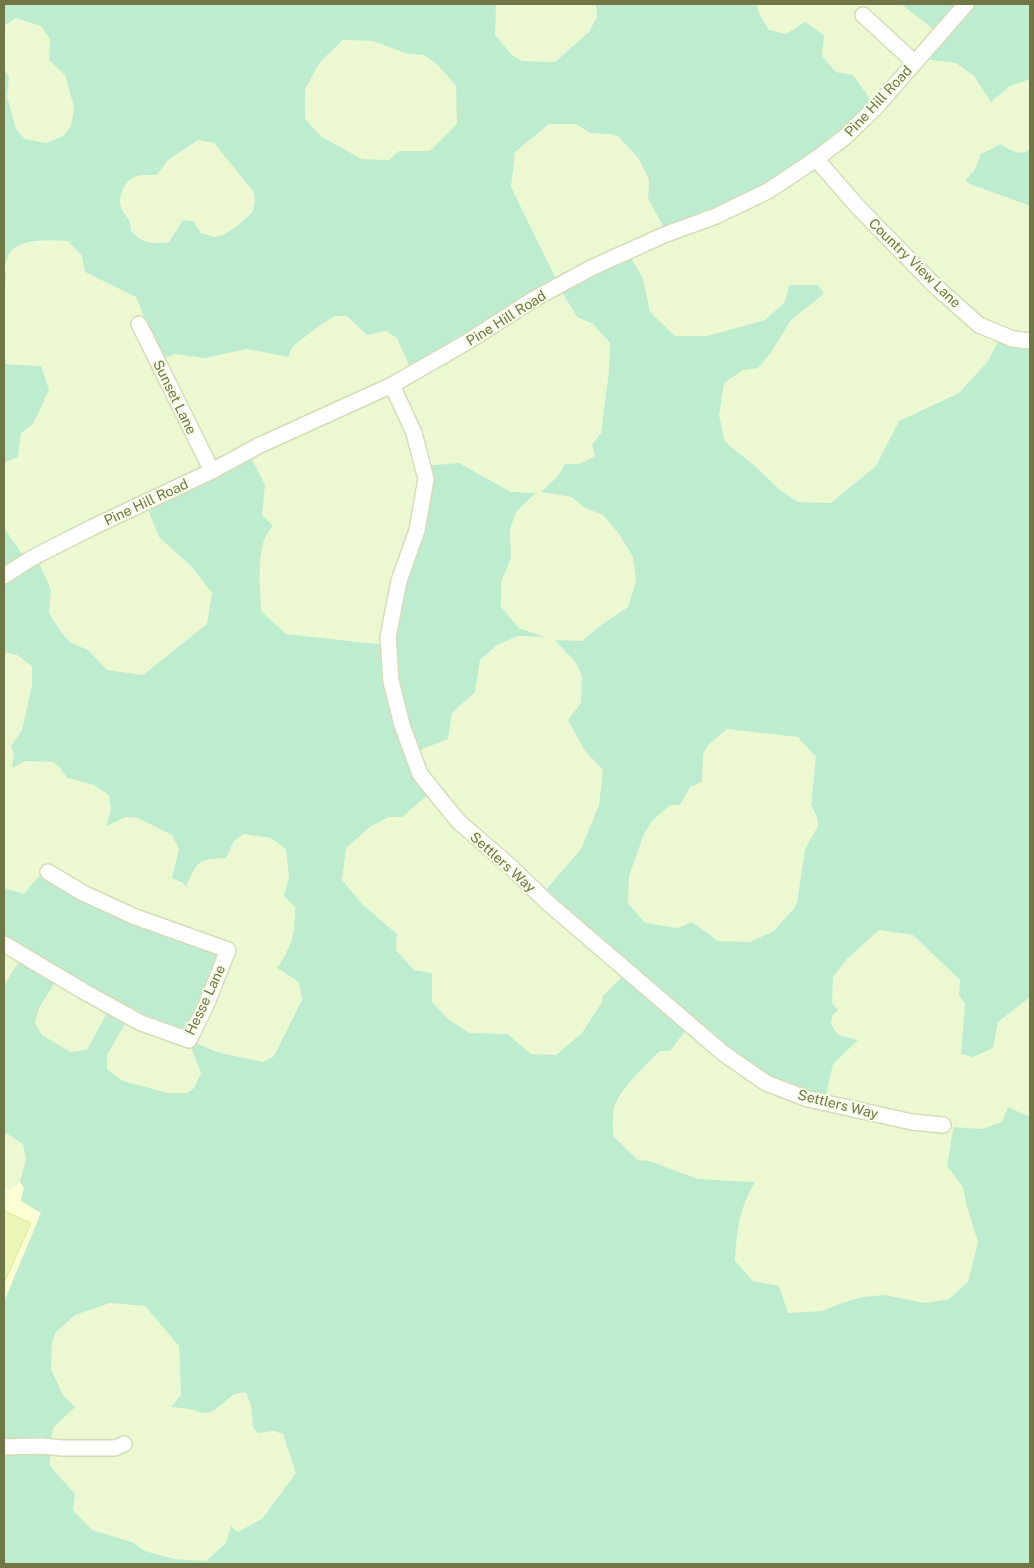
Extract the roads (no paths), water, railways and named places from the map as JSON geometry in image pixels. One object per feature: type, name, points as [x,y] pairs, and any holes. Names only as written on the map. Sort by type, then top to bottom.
[{"type":"street","name":"Pine Hill Road","points":[[4,576],[32,558],[93,527],[212,471],[258,446],[392,385],[591,268],[664,235],[716,216],[768,191],[845,137],[876,107],[966,4]]},
{"type":"street","points":[[863,15],[914,62]]},
{"type":"street","name":"Country View Lane","points":[[816,159],[858,207],[933,284],[980,325],[1013,339],[1030,341]]},
{"type":"street","name":"Sunset Lane","points":[[139,324],[212,471]]},
{"type":"street","name":"Settlers Way","points":[[392,385],[414,433],[426,478],[417,530],[399,581],[388,637],[391,681],[402,725],[420,774],[458,821],[512,868],[548,903],[723,1053],[766,1083],[808,1099],[912,1122],[942,1125]]},
{"type":"street","name":"Hesse Lane","points":[[4,944],[141,1023],[189,1040],[207,1003],[228,950],[133,916],[83,893],[48,872]]},
{"type":"street","points":[[4,1447],[115,1448],[124,1444]]}]
